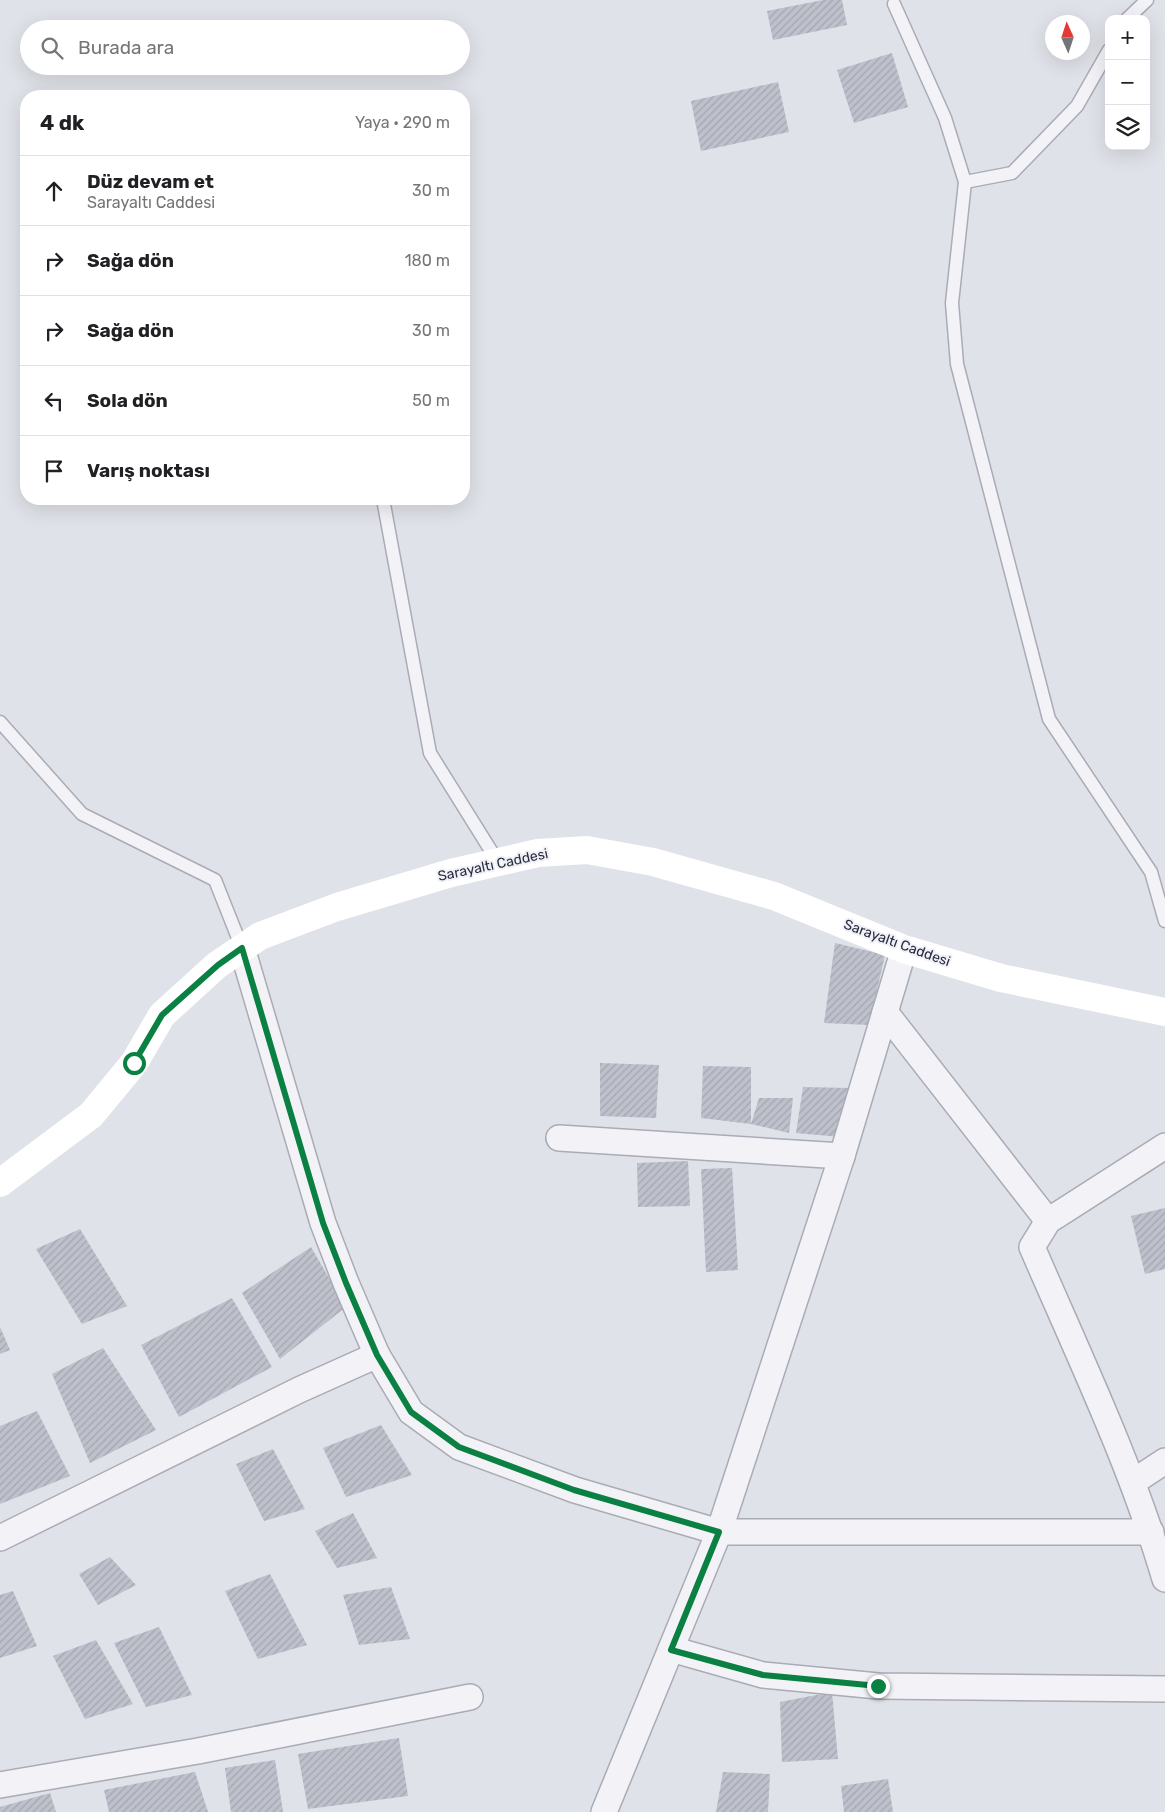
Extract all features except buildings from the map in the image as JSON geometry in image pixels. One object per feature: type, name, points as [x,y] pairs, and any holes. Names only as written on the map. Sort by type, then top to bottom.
[{"type":"street","name":"Sarayaltı Caddesi","points":[[0,1183],[91,1115],[134,1063],[162,1015],[218,965],[260,936],[337,907],[451,873],[538,852],[587,850],[653,862],[774,896],[904,949],[1001,978],[1165,1012]]},
{"type":"street","points":[[242,948],[323,1223],[377,1355],[411,1412],[459,1447],[574,1490],[719,1532],[1151,1532]]},
{"type":"street","points":[[604,1812],[719,1532],[842,1156],[904,949]]},
{"type":"street","points":[[885,1012],[1048,1221]]},
{"type":"street","points":[[559,1138],[842,1156]]},
{"type":"street","points":[[1165,1146],[1048,1221],[1032,1247],[1133,1482],[1165,1579]]},
{"type":"street","points":[[0,1538],[299,1390],[377,1355]]},
{"type":"street","points":[[1133,1482],[1165,1461]]},
{"type":"street","points":[[671,1650],[763,1675],[878,1686],[1165,1689]]},
{"type":"street","points":[[0,1786],[198,1751],[470,1698]]},
{"type":"lane","points":[[1131,15],[1147,0]]},
{"type":"lane","points":[[894,4],[945,118],[965,182],[952,303],[957,364],[1049,719],[1151,872],[1165,922]]},
{"type":"lane","points":[[965,182],[1012,173],[1078,106],[1105,57]]},
{"type":"lane","points":[[384,505],[430,753],[498,862]]},
{"type":"lane","points":[[0,722],[82,814],[215,880],[242,948]]},
{"type":"route","points":[[134,1063],[162,1015],[218,965],[242,948],[323,1223],[377,1355],[411,1412],[459,1447],[574,1490],[719,1532],[671,1650],[763,1675],[878,1686]]}]
